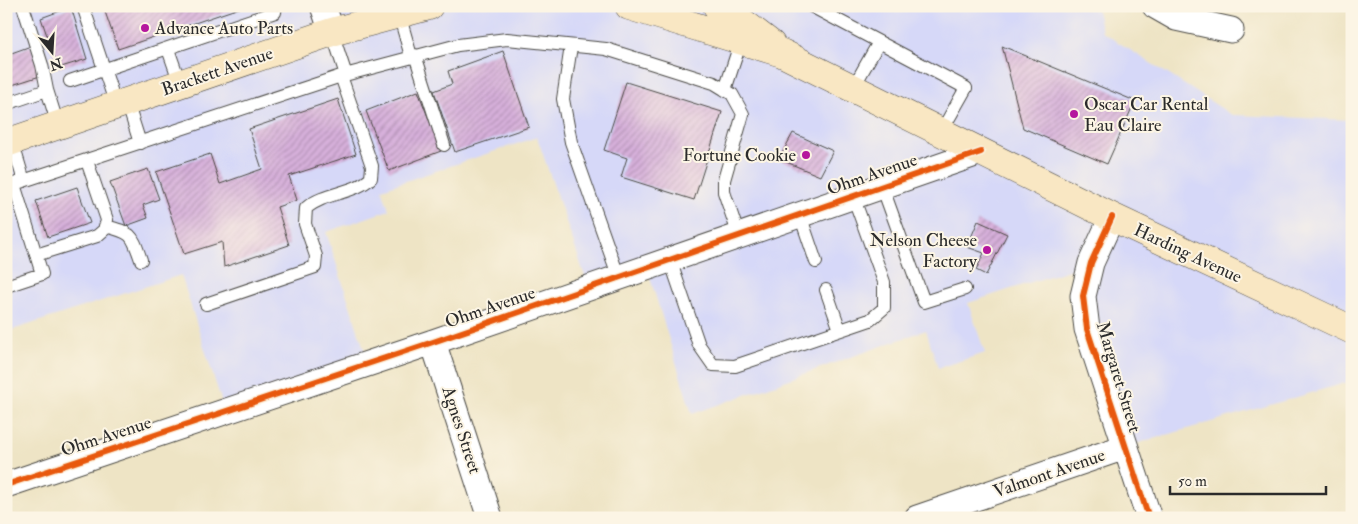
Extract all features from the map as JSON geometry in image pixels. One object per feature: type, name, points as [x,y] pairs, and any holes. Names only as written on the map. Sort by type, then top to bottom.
[{"type":"main road","name":"Brackett Avenue","points":[[9,142],[332,32],[429,6]]},
{"type":"main road","name":"Harding Avenue","points":[[629,6],[782,53],[1112,217],[1352,330]]},
{"type":"main road","name":"Harding Avenue","points":[[716,6],[737,18],[782,53]]},
{"type":"street","points":[[323,6],[332,32]]},
{"type":"street","points":[[1155,6],[1176,18],[1231,30]]},
{"type":"street","name":"Ohm Avenue","points":[[6,485],[433,342],[981,152]]},
{"type":"street","name":"Margaret Street","points":[[1112,217],[1090,263],[1084,296],[1087,329],[1149,518]]},
{"type":"street","name":"Agnes Street","points":[[433,342],[490,518]]},
{"type":"street","name":"Valmont Avenue","points":[[917,518],[1125,447]]},
{"type":"lane","points":[[23,6],[42,65],[47,90],[58,125]]},
{"type":"lane","points":[[83,6],[104,70],[140,143]]},
{"type":"lane","points":[[70,81],[275,12],[276,6]]},
{"type":"lane","points":[[811,6],[966,88],[941,132]]},
{"type":"lane","points":[[399,14],[444,145]]},
{"type":"lane","points":[[206,304],[315,267],[316,256],[305,224],[306,208],[316,200],[364,185],[372,178],[372,166],[332,32]]},
{"type":"lane","points":[[6,286],[42,274],[14,184],[344,75],[413,55],[458,45],[507,39],[606,49],[714,83],[732,94],[743,114],[724,180],[724,192],[739,236]]},
{"type":"lane","points":[[725,90],[741,41]]},
{"type":"lane","points":[[853,88],[879,42]]},
{"type":"lane","points":[[571,46],[563,99],[566,123],[619,278]]},
{"type":"lane","points":[[168,49],[180,84]]},
{"type":"lane","points":[[6,104],[47,90]]},
{"type":"lane","points":[[9,142],[24,181]]},
{"type":"lane","points":[[36,255],[97,236],[105,226],[107,220],[87,160]]},
{"type":"lane","points":[[882,186],[924,302],[965,289]]},
{"type":"lane","points":[[670,260],[699,345],[713,365],[735,366],[870,320],[884,308],[884,282],[854,196]]},
{"type":"lane","points":[[800,215],[816,262]]},
{"type":"lane","points":[[105,226],[122,230],[133,237],[141,260]]},
{"type":"lane","points":[[826,290],[840,330]]},
{"type":"shaded area","points":[[6,6],[1096,6],[1102,32],[1232,115],[1352,120],[1352,381],[1125,447],[1087,329],[1090,263],[968,303],[985,353],[938,368],[926,330],[692,414],[647,268],[589,288],[537,137],[382,189],[389,210],[326,232],[369,364],[225,412],[181,275],[6,332]]},
{"type":"building","name":"Advance Auto Parts","points":[[103,6],[242,6],[242,7],[118,49]]},
{"type":"building","points":[[71,7],[87,59],[58,68],[41,18]]},
{"type":"building","points":[[31,46],[40,76],[6,87],[6,68],[8,67],[6,55]]},
{"type":"building","name":"Oscar Car Rental Eau Claire","points":[[1002,46],[1135,101],[1107,164],[1023,128]]},
{"type":"building","points":[[503,51],[529,127],[455,152],[434,91],[452,84],[448,71]]},
{"type":"building","points":[[626,82],[722,112],[694,200],[621,177],[627,158],[604,150]]},
{"type":"building","points":[[418,91],[441,151],[389,171],[366,111]]},
{"type":"building","points":[[338,99],[356,154],[289,176],[297,200],[277,207],[289,245],[224,267],[222,242],[184,254],[156,172],[210,154],[220,184],[262,169],[249,129]]},
{"type":"building","name":"Fortune Cookie","points":[[793,133],[833,151],[820,176],[779,159]]},
{"type":"building","points":[[148,169],[159,199],[143,205],[148,218],[126,226],[110,182]]},
{"type":"building","points":[[77,187],[90,223],[48,237],[36,201]]},
{"type":"building","name":"Nelson Cheese Factory","points":[[978,221],[1007,234],[986,275],[976,270],[984,253],[967,247]]},
{"type":"cycle path","points":[[6,485],[433,342],[981,152]]},
{"type":"cycle path","points":[[1112,217],[1091,263],[1083,296],[1087,329],[1149,518]]},
{"type":"place","name":"Advance Auto Parts","points":[[145,28]]},
{"type":"place","name":"Oscar Car Rental Eau Claire","points":[[1074,114]]},
{"type":"place","name":"Fortune Cookie","points":[[806,155]]},
{"type":"place","name":"Nelson Cheese Factory","points":[[987,250]]}]
